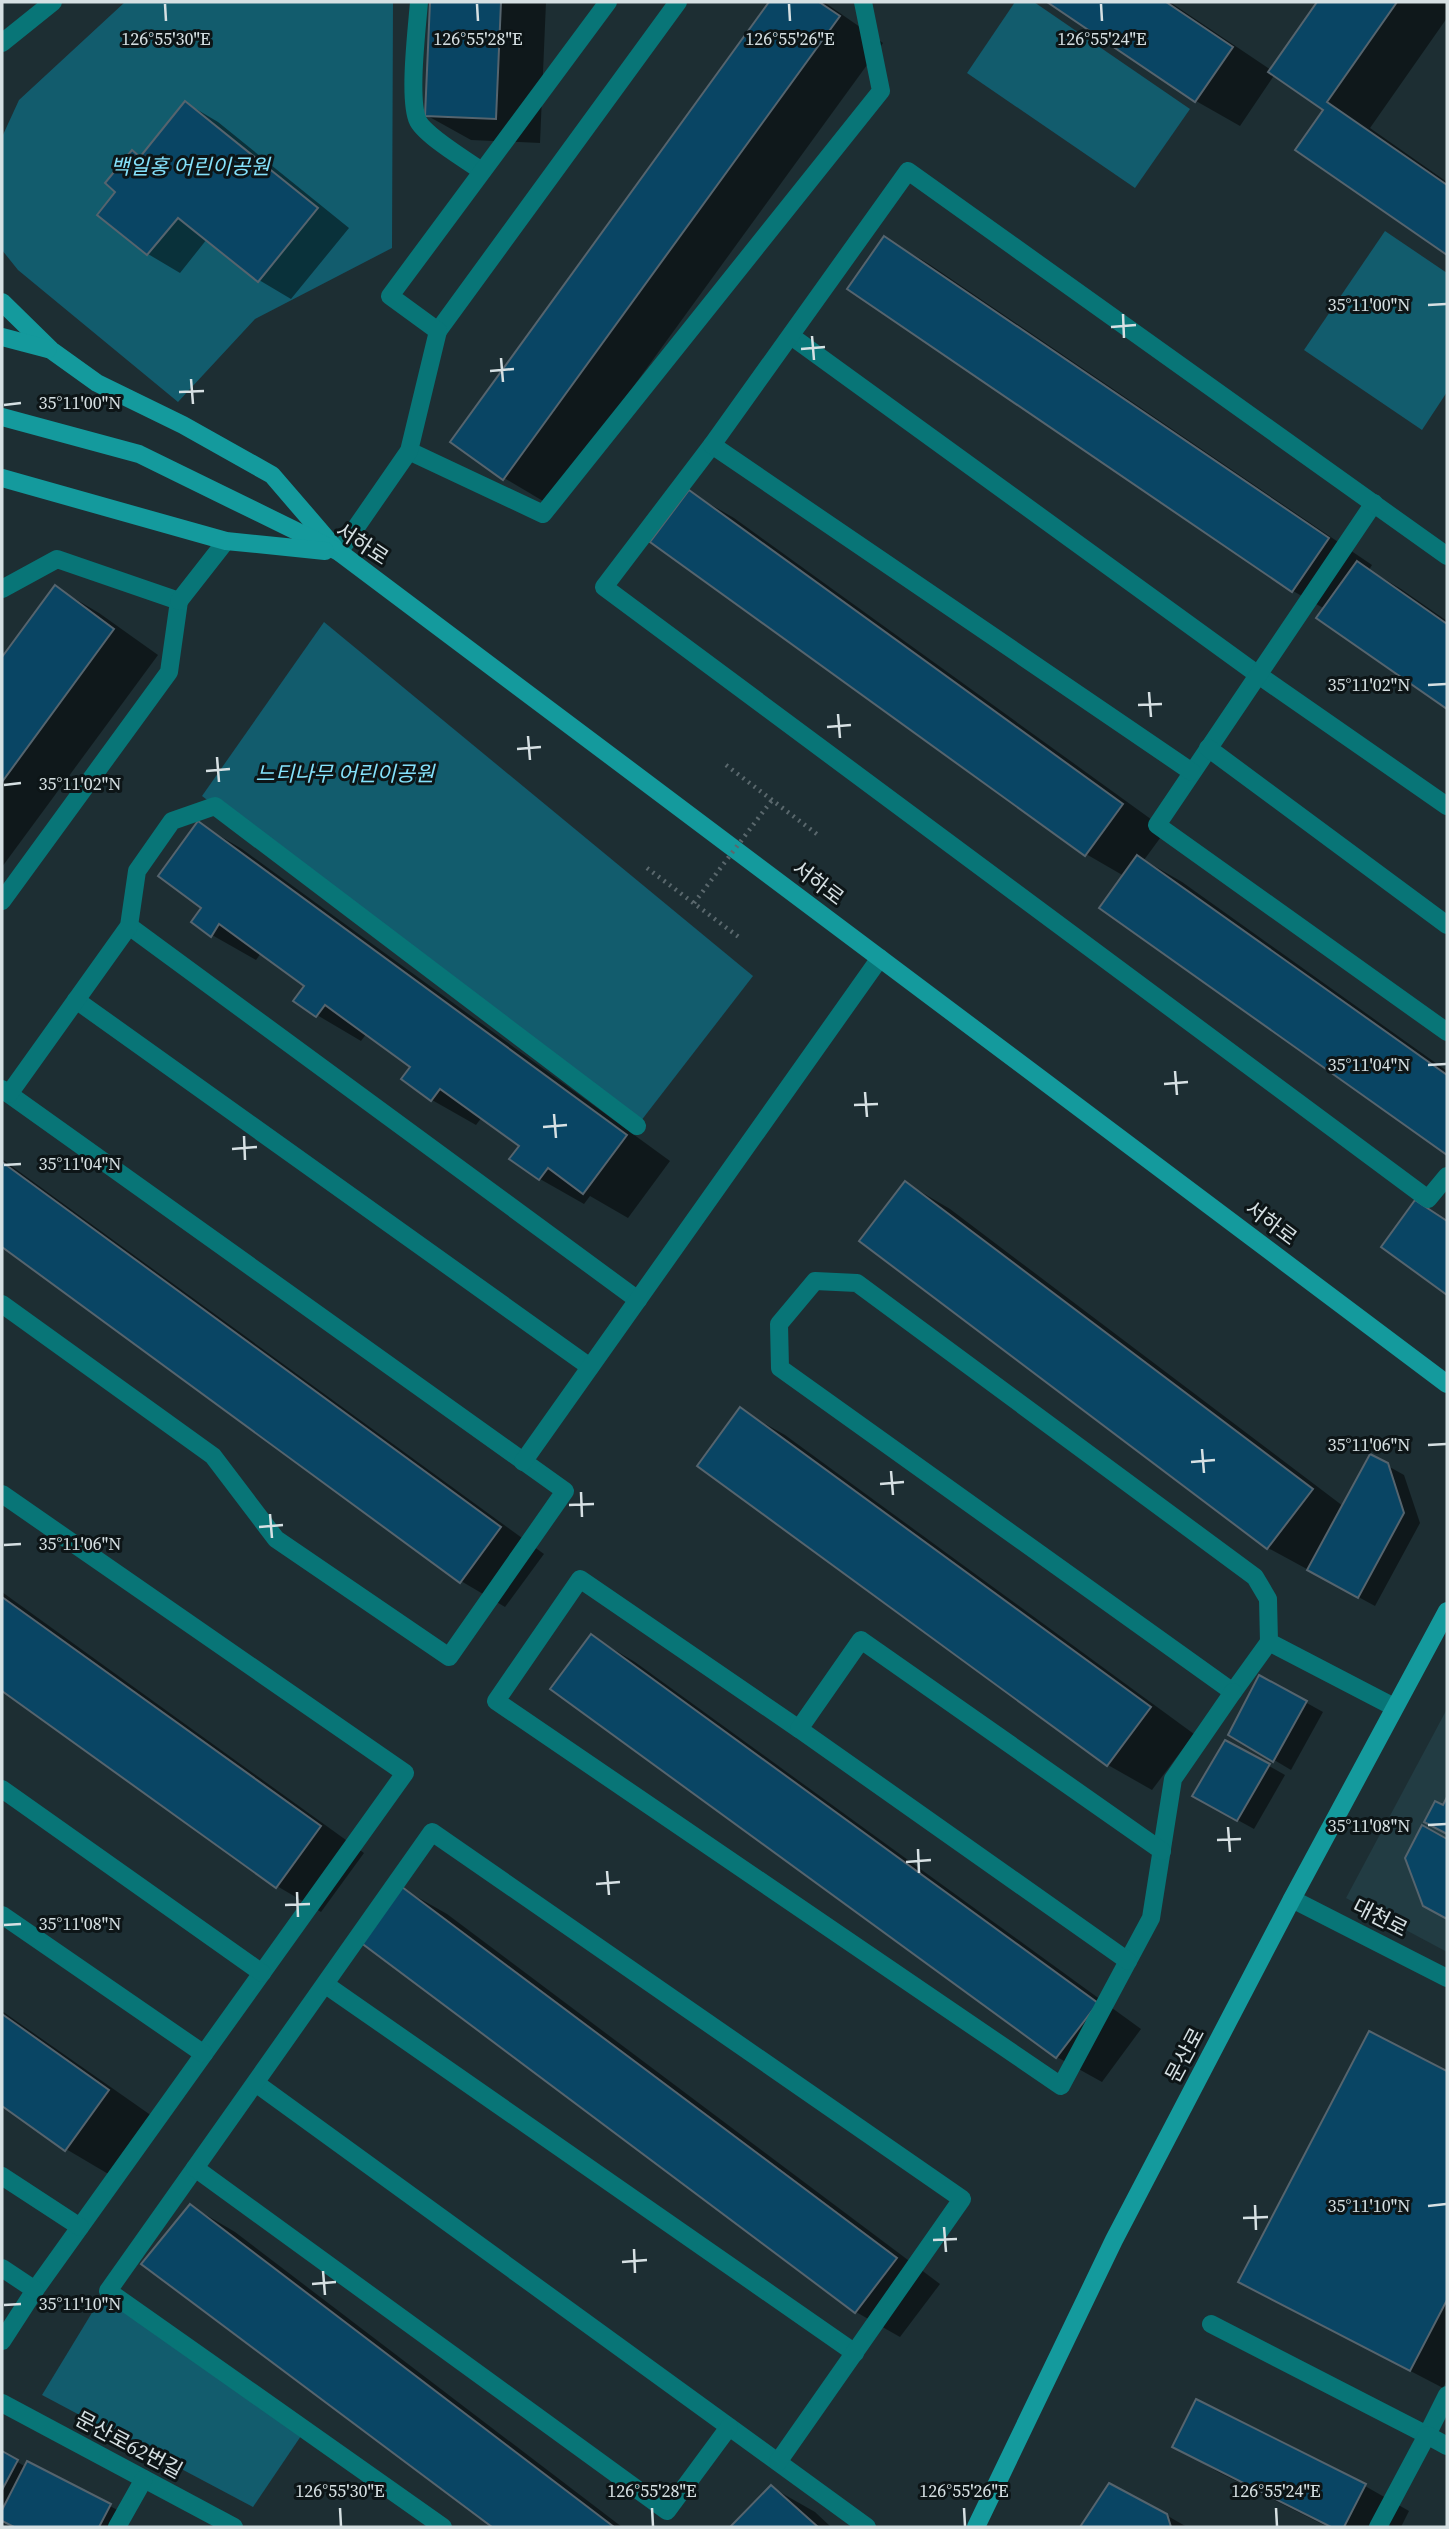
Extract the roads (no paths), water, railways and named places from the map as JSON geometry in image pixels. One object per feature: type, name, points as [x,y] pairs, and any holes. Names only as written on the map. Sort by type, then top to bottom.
[{"type":"street","points":[[2,43],[53,2]]},
{"type":"street","points":[[418,2],[414,105],[419,123],[440,142],[482,171]]},
{"type":"street","points":[[438,331],[390,296],[608,2]]},
{"type":"street","points":[[339,552],[409,451],[438,331],[678,2]]},
{"type":"street","points":[[409,451],[543,514],[881,90],[863,2]]},
{"type":"street","points":[[1447,556],[908,172],[712,445],[604,587],[1428,1199],[1447,1176]]},
{"type":"street","points":[[2,302],[51,350],[97,383],[183,425],[272,475],[339,552]]},
{"type":"street","points":[[791,336],[1257,674],[1447,806]]},
{"type":"street","points":[[2,337],[51,350]]},
{"type":"street","name":"서하로","points":[[2,417],[139,454],[339,552],[1447,1384]]},
{"type":"street","points":[[712,445],[1192,772]]},
{"type":"street","points":[[2,478],[226,541],[339,552]]},
{"type":"street","points":[[1374,503],[1157,825],[1447,1032]]},
{"type":"street","points":[[2,901],[169,672],[179,601],[226,541]]},
{"type":"street","points":[[2,589],[57,559],[179,601]]},
{"type":"street","points":[[1208,748],[1447,925]]},
{"type":"street","points":[[2,1304],[213,1456],[276,1539],[449,1657],[565,1491],[5,1091],[129,926],[137,871],[172,821],[215,806],[637,1126]]},
{"type":"street","points":[[129,926],[638,1300]]},
{"type":"street","points":[[523,1462],[880,958]]},
{"type":"street","points":[[76,1000],[590,1367]]},
{"type":"street","points":[[1128,1961],[799,1729],[580,1579],[496,1701],[1061,2086],[1128,1961],[1151,1918],[1173,1779],[1269,1642],[1268,1599],[1255,1577],[857,1283],[815,1281],[779,1324],[780,1367],[1233,1692]]},
{"type":"street","points":[[2,1494],[405,1773],[35,2290],[2,2341]]},
{"type":"street","name":"문산로","points":[[976,2527],[1114,2241],[1447,1611]]},
{"type":"street","points":[[799,1729],[862,1640],[1162,1851]]},
{"type":"street","points":[[1269,1642],[1394,1707]]},
{"type":"street","points":[[2,1789],[262,1973]]},
{"type":"street","points":[[443,2527],[108,2291],[257,2084],[432,1832],[962,2199],[778,2462]]},
{"type":"street","name":"대천로","points":[[1293,1899],[1447,1978]]},
{"type":"street","points":[[2,1915],[204,2054]]},
{"type":"street","points":[[326,1985],[855,2353]]},
{"type":"street","points":[[257,2084],[867,2527]]},
{"type":"street","points":[[195,2168],[667,2511],[729,2427]]},
{"type":"street","points":[[2,2176],[80,2227]]},
{"type":"street","points":[[2,2268],[35,2290]]},
{"type":"street","points":[[1211,2324],[1447,2446]]},
{"type":"street","points":[[1378,2527],[1447,2395]]},
{"type":"street","name":"문산로62번길","points":[[2,2403],[234,2527]]},
{"type":"street","points":[[117,2527],[144,2479]]},
{"type":"park label","name":"백일홍 어린이공원","points":[[190,167]]},
{"type":"park label","name":"느티나무 어린이공원","points":[[345,774]]}]
